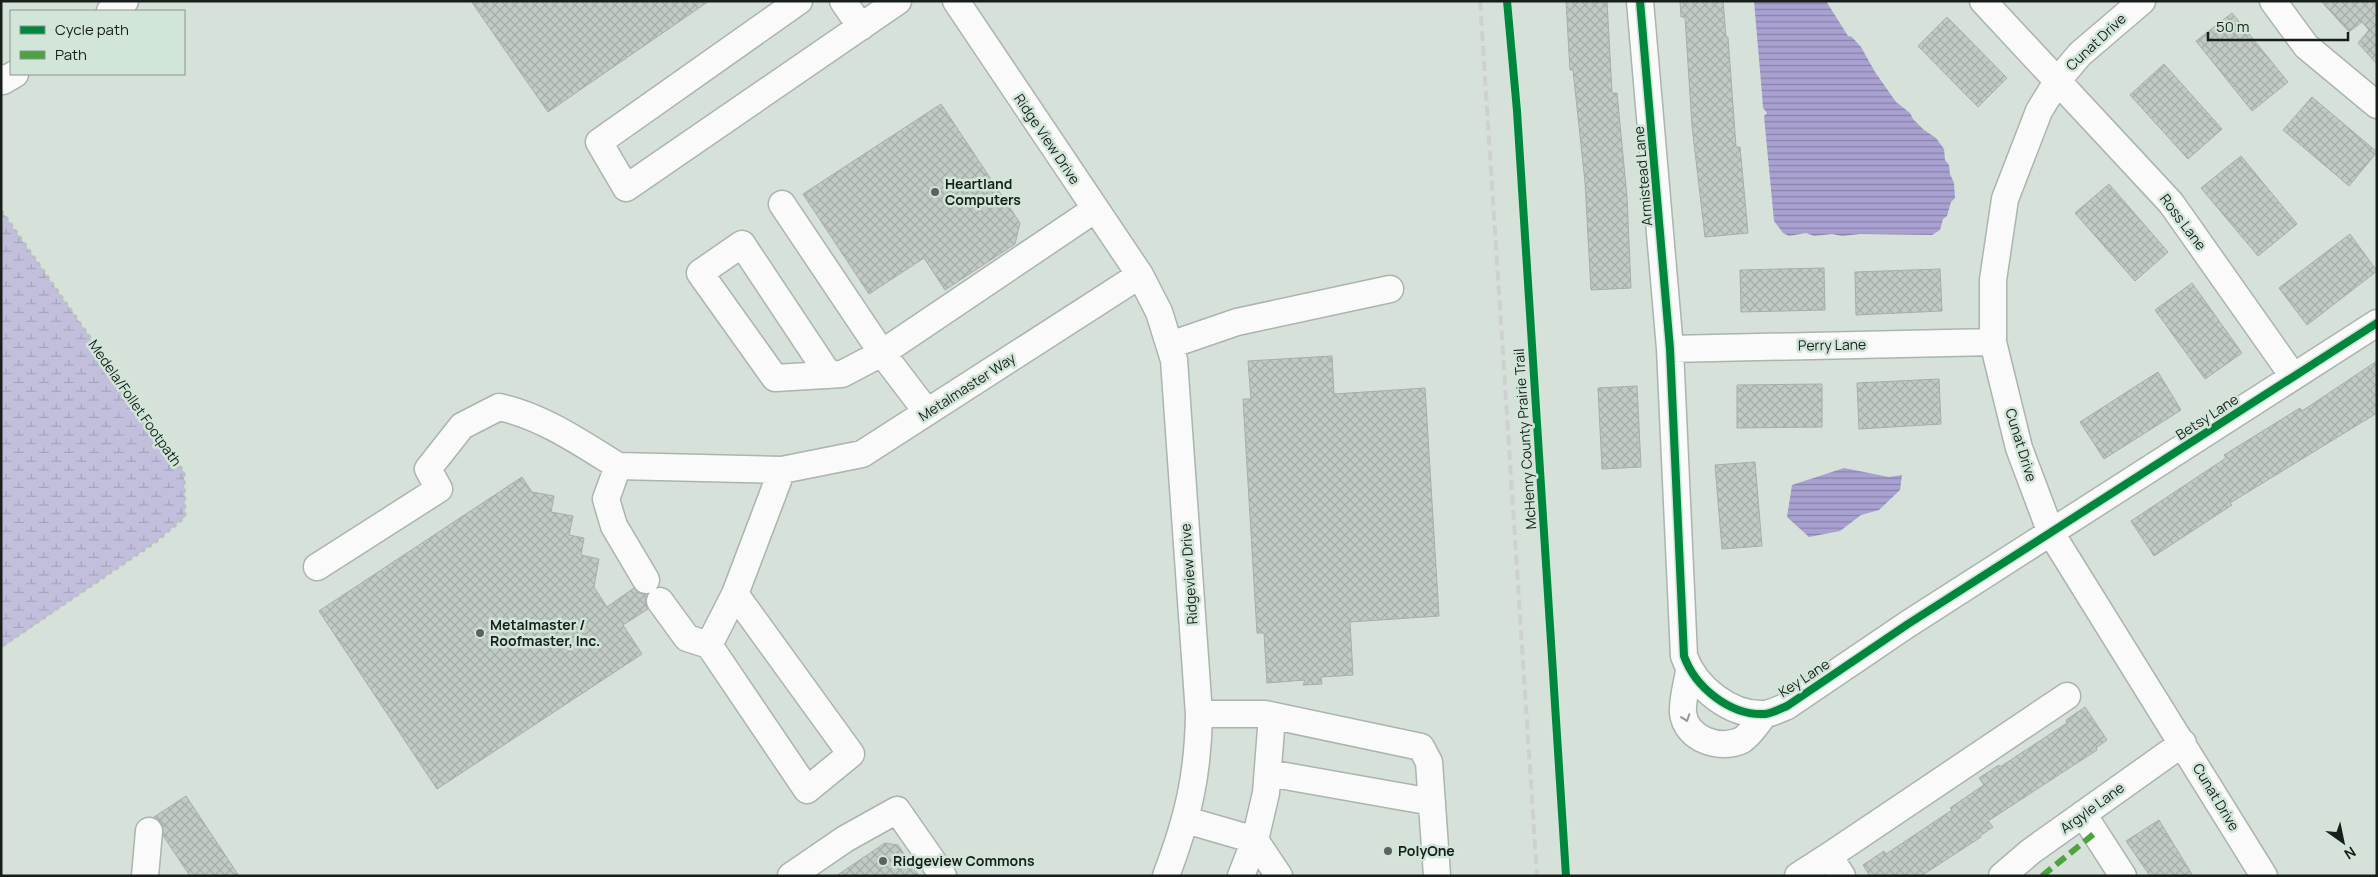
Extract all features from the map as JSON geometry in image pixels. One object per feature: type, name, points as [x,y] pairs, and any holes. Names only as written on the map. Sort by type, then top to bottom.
[{"type":"street","points":[[112,10],[125,1]]},
{"type":"street","points":[[799,1],[599,142],[626,188],[898,1]]},
{"type":"street","points":[[843,1],[861,27]]},
{"type":"street","name":"Ridge View Drive","points":[[956,1],[1094,210],[1140,275]]},
{"type":"street","name":"Armistead Lane","points":[[1640,1],[1670,350]]},
{"type":"street","points":[[1982,1],[2058,80]]},
{"type":"street","name":"Cunat Drive","points":[[2142,1],[2080,54],[2058,80],[2039,111],[2005,199],[1993,280],[1993,342],[2019,448],[2051,533],[2264,876]]},
{"type":"street","points":[[2273,1],[2306,46],[2377,105]]},
{"type":"street","points":[[1,78],[3,82],[14,75]]},
{"type":"street","name":"Ross Lane","points":[[2058,80],[2171,203],[2294,376]]},
{"type":"street","points":[[782,204],[882,353],[927,412]]},
{"type":"street","points":[[829,375],[742,244],[700,273],[774,378],[829,375],[842,374],[882,353],[1094,210]]},
{"type":"street","name":"Ridgeview Drive","points":[[1140,275],[1159,312],[1174,360],[1199,714],[1199,753],[1194,789],[1186,820],[1166,876]]},
{"type":"street","name":"Metalmaster Way","points":[[618,466],[782,470],[862,454],[1140,275]]},
{"type":"street","points":[[1170,345],[1237,322],[1390,289]]},
{"type":"street","name":"Betsy Lane","points":[[2051,533],[2377,323]]},
{"type":"street","name":"Perry Lane","points":[[1670,350],[1993,342]]},
{"type":"street","name":"Key Lane","points":[[1670,350],[1684,656],[1689,670],[1699,683],[1717,699],[1739,710],[1765,714],[1787,706],[1908,624],[2051,533]]},
{"type":"street","points":[[317,567],[439,489],[428,470],[462,426],[499,407],[515,410],[573,438],[618,466],[606,499],[614,526],[653,590],[687,638],[709,644],[807,790],[851,754],[735,594]]},
{"type":"street","points":[[709,644],[735,594],[782,470]]},
{"type":"street","name":"Key Lane","points":[[1689,670],[1683,714],[1694,733],[1707,741],[1718,745],[1742,740],[1765,714]]},
{"type":"street","points":[[1798,876],[1835,866],[2067,696]]},
{"type":"street","points":[[1199,714],[1272,716],[1422,747],[1429,762],[1437,876]]},
{"type":"street","points":[[1241,876],[1255,840],[1266,793],[1272,716]]},
{"type":"street","name":"Argyle Lane","points":[[2002,876],[2083,814],[2183,743]]},
{"type":"street","points":[[1268,773],[1432,802]]},
{"type":"street","points":[[791,876],[845,839],[897,810],[943,876]]},
{"type":"street","points":[[2083,814],[2123,876]]},
{"type":"street","points":[[1186,820],[1255,840],[1279,876]]},
{"type":"street","points":[[145,876],[149,831]]},
{"type":"green space","points":[[1,210],[184,472],[185,517],[157,541],[1,648]]},
{"type":"shaded area","points":[[1754,1],[1826,1],[1848,36],[1852,37],[1861,47],[1875,72],[1896,102],[1910,113],[1924,130],[1936,138],[1944,149],[1945,160],[1949,165],[1954,183],[1955,198],[1951,202],[1947,216],[1943,219],[1940,230],[1932,235],[1860,234],[1842,236],[1832,234],[1814,236],[1806,233],[1789,236],[1783,233],[1774,221],[1764,116],[1767,113],[1763,108]]},
{"type":"shaded area","points":[[1844,468],[1889,477],[1902,475],[1900,490],[1879,510],[1861,515],[1840,531],[1809,537],[1787,517],[1792,485]]},
{"type":"building","points":[[471,1],[709,1],[548,112]]},
{"type":"building","points":[[1566,1],[1607,1],[1612,93],[1617,93],[1627,197],[1631,288],[1591,290],[1585,182],[1573,70],[1570,70]]},
{"type":"building","points":[[1680,1],[1723,1],[1726,37],[1728,37],[1736,147],[1740,147],[1748,233],[1705,237],[1692,126],[1685,17],[1681,17]]},
{"type":"building","points":[[2321,1],[2377,1],[2377,64],[2358,43],[2369,30],[2362,22],[2349,32]]},
{"type":"building","points":[[2232,13],[2288,82],[2252,111],[2196,41]]},
{"type":"building","points":[[1947,17],[2007,78],[1978,107],[1918,46]]},
{"type":"building","points":[[2164,64],[2222,129],[2188,159],[2130,95]]},
{"type":"building","points":[[2312,97],[2377,152],[2349,186],[2283,130]]},
{"type":"building","points":[[941,104],[1020,223],[1015,244],[945,290],[924,258],[869,294],[803,194]]},
{"type":"building","points":[[2241,156],[2297,224],[2258,256],[2201,188]]},
{"type":"building","points":[[2109,184],[2168,252],[2135,281],[2075,213]]},
{"type":"building","points":[[2350,234],[2377,271],[2307,325],[2279,288]]},
{"type":"building","points":[[1824,268],[1825,310],[1741,312],[1740,270]]},
{"type":"building","points":[[1940,269],[1942,311],[1856,315],[1855,272]]},
{"type":"building","points":[[2192,283],[2242,353],[2205,379],[2155,310]]},
{"type":"building","points":[[1332,356],[1334,394],[1425,388],[1439,616],[1350,622],[1353,675],[1321,677],[1322,684],[1303,685],[1305,680],[1267,683],[1264,633],[1257,633],[1243,399],[1251,399],[1248,361]]},
{"type":"building","points":[[2377,361],[2377,413],[2230,503],[2232,505],[2154,556],[2131,521],[2226,458],[2224,455],[2300,408],[2302,411]]},
{"type":"building","points":[[2158,372],[2181,410],[2104,459],[2080,422]]},
{"type":"building","points":[[1939,379],[1941,424],[1859,429],[1857,383]]},
{"type":"building","points":[[1822,384],[1822,427],[1737,428],[1737,385]]},
{"type":"building","points":[[1637,386],[1641,467],[1602,469],[1598,388]]},
{"type":"building","points":[[1755,462],[1762,546],[1722,549],[1715,465]]},
{"type":"building","points":[[522,477],[532,492],[554,496],[551,512],[573,516],[569,535],[584,538],[581,555],[599,559],[594,587],[607,607],[634,588],[639,593],[646,595],[645,602],[648,609],[623,625],[642,654],[437,789],[319,611]]},
{"type":"building","points":[[2085,707],[2107,740],[2096,748],[2097,750],[1988,821],[1993,827],[1981,837],[1921,876],[1870,876],[1863,865],[1884,851],[1886,854],[1952,810],[1950,808],[1984,785],[1979,778],[1999,765],[2000,767],[2067,723],[2066,720]]},
{"type":"building","points":[[186,796],[239,876],[190,876],[164,837],[162,824],[154,817]]},
{"type":"building","points":[[2159,820],[2193,876],[2150,876],[2126,841]]},
{"type":"building","name":"Ridgeview Commons","points":[[885,843],[898,845],[919,876],[836,876]]},
{"type":"railway","points":[[1480,1],[1537,876]]},
{"type":"marked path","points":[[2042,876],[2095,833]]},
{"type":"cycle path","name":"McHenry County Prairie Trail","points":[[1507,1],[1517,111],[1566,876]]},
{"type":"cycle path","points":[[1640,1],[1670,349],[1684,656],[1689,667],[1705,689],[1727,705],[1739,710],[1765,714],[1787,706],[1908,624],[2377,323]]},
{"type":"place","name":"Heartland Computers","points":[[935,192]]},
{"type":"place","name":"Metalmaster / Roofmaster, Inc.","points":[[480,633]]},
{"type":"place","name":"PolyOne","points":[[1388,851]]},
{"type":"place","name":"Ridgeview Commons","points":[[883,861]]}]
